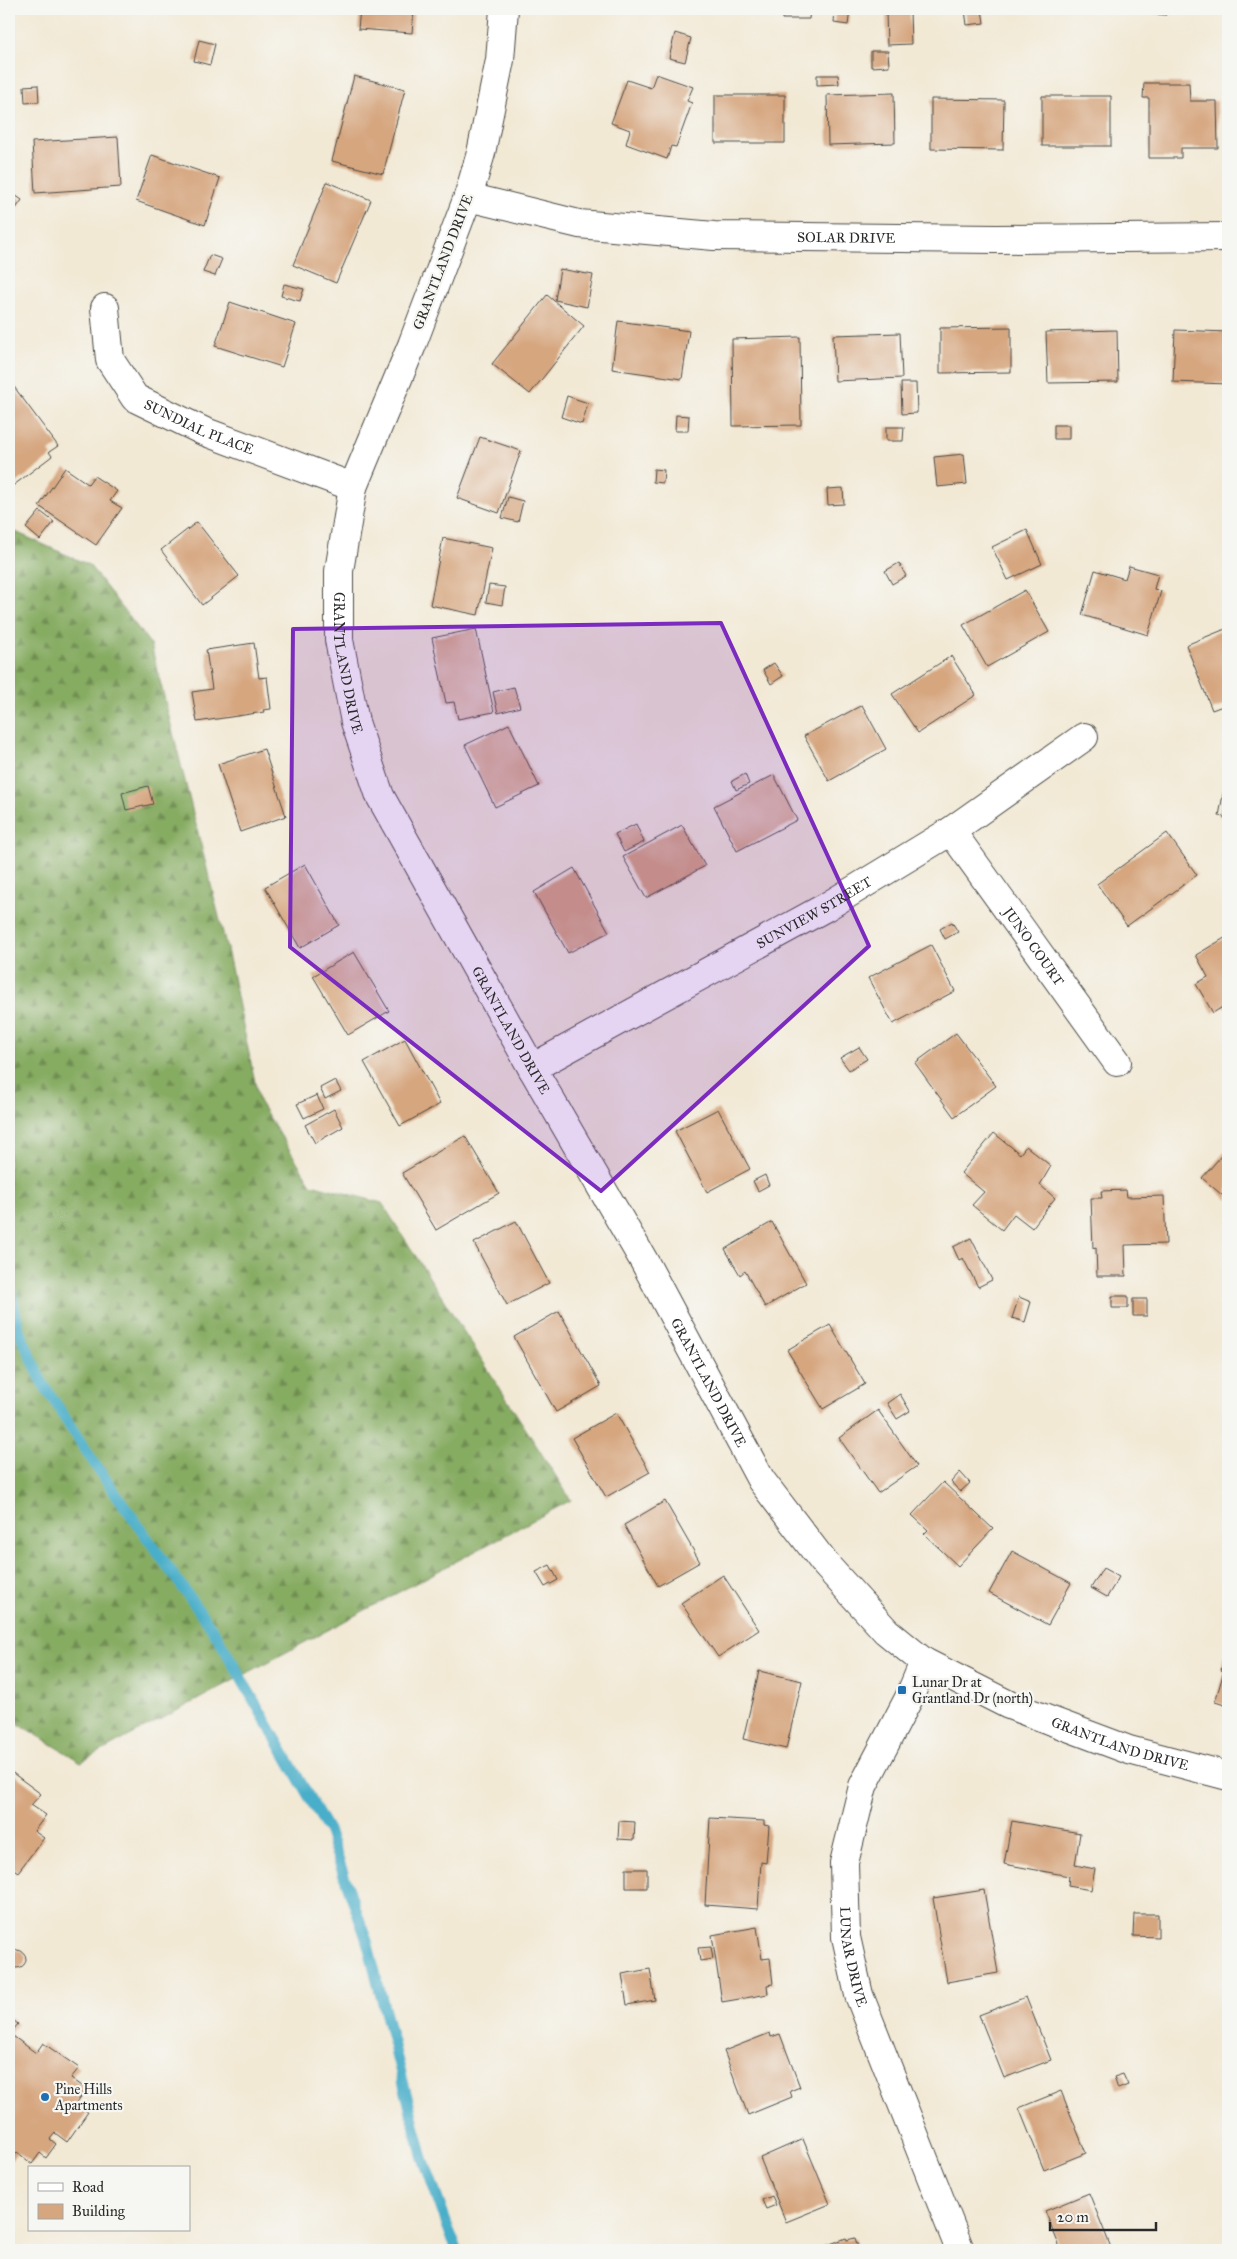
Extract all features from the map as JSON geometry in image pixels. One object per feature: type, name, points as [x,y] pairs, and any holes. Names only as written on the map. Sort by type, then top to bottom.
[{"type":"street","name":"GRANTLAND DRIVE","points":[[504,9],[500,60],[481,154],[468,197],[412,345],[353,487],[339,572],[339,640],[355,722],[380,796],[532,1068],[644,1261],[761,1480],[826,1565],[886,1631],[924,1662],[1009,1705],[1027,1712],[1129,1750],[1228,1776]]},
{"type":"street","name":"SOLAR DRIVE","points":[[468,197],[579,224],[714,236],[996,239],[1228,237]]},
{"type":"street","name":"SUNDIAL PLACE","points":[[105,308],[110,360],[135,398],[203,431],[353,487]]},
{"type":"street","name":"SUNVIEW STREET","points":[[532,1068],[826,907],[951,831],[1084,737]]},
{"type":"street","name":"JUNO COURT","points":[[951,831],[1116,1062]]},
{"type":"street","name":"LUNAR DRIVE","points":[[924,1662],[909,1698],[863,1786],[844,1863],[846,1937],[859,1994],[960,2250]]},
{"type":"highlighted area","points":[[721,623],[869,946],[601,1191],[290,947],[293,629]]},
{"type":"green space","points":[[9,529],[89,565],[151,645],[227,949],[259,1101],[311,1184],[382,1203],[571,1500],[81,1762],[9,1718]]},
{"type":"building","points":[[360,9],[414,9],[412,33],[358,29]]},
{"type":"building","points":[[782,9],[810,9],[809,19],[782,19]]},
{"type":"building","points":[[835,9],[850,10],[848,25],[834,23]]},
{"type":"building","points":[[982,9],[984,23],[967,25],[965,10]]},
{"type":"building","points":[[1149,9],[1166,9],[1166,15],[1148,13]]},
{"type":"building","points":[[910,11],[911,44],[887,45],[886,12]]},
{"type":"building","points":[[675,33],[691,38],[685,62],[669,58]]},
{"type":"building","points":[[199,40],[215,44],[210,65],[194,61]]},
{"type":"building","points":[[871,51],[888,51],[889,66],[871,67]]},
{"type":"building","points":[[656,74],[693,87],[687,101],[692,103],[676,147],[671,146],[667,159],[626,144],[630,130],[611,123],[627,80],[651,88]]},
{"type":"building","points":[[817,75],[838,75],[839,84],[817,85]]},
{"type":"building","points":[[354,76],[405,89],[383,174],[332,161]]},
{"type":"building","points":[[1144,83],[1189,83],[1190,101],[1217,101],[1218,148],[1181,148],[1181,158],[1149,158],[1149,98],[1143,98]]},
{"type":"building","points":[[38,85],[39,102],[25,103],[24,86]]},
{"type":"building","points":[[894,93],[895,143],[828,145],[827,95]]},
{"type":"building","points":[[715,95],[785,95],[785,143],[715,143]]},
{"type":"building","points":[[1042,96],[1111,96],[1111,146],[1042,146]]},
{"type":"building","points":[[931,99],[1004,100],[1003,150],[931,149]]},
{"type":"building","points":[[118,137],[121,187],[35,193],[32,142]]},
{"type":"building","points":[[152,155],[220,178],[205,225],[136,201]]},
{"type":"building","points":[[327,182],[371,200],[336,283],[293,265]]},
{"type":"building","points":[[9,191],[22,200],[9,218]]},
{"type":"building","points":[[210,255],[222,259],[215,276],[203,272]]},
{"type":"building","points":[[560,269],[593,275],[587,307],[555,300]]},
{"type":"building","points":[[284,284],[304,289],[300,301],[281,296]]},
{"type":"building","points":[[547,295],[584,326],[530,394],[492,364]]},
{"type":"building","points":[[230,302],[296,324],[282,367],[215,346]]},
{"type":"building","points":[[618,321],[689,331],[682,379],[612,369]]},
{"type":"building","points":[[1011,327],[1011,372],[940,373],[940,328]]},
{"type":"building","points":[[1117,330],[1118,382],[1048,383],[1046,332]]},
{"type":"building","points":[[1175,330],[1228,332],[1228,384],[1173,382]]},
{"type":"building","points":[[900,333],[902,378],[835,381],[833,335]]},
{"type":"building","points":[[800,337],[801,425],[733,426],[732,339]]},
{"type":"building","points":[[9,380],[58,446],[49,452],[52,456],[10,488]]},
{"type":"building","points":[[901,383],[916,383],[917,413],[902,414]]},
{"type":"building","points":[[567,396],[588,403],[582,424],[561,417]]},
{"type":"building","points":[[676,415],[689,416],[688,431],[675,431]]},
{"type":"building","points":[[1054,425],[1069,425],[1069,439],[1054,439]]},
{"type":"building","points":[[886,427],[904,427],[903,441],[886,441]]},
{"type":"building","points":[[480,437],[521,451],[499,513],[457,498]]},
{"type":"building","points":[[964,454],[967,484],[937,487],[934,457]]},
{"type":"building","points":[[65,468],[88,484],[94,476],[117,491],[110,501],[122,508],[96,545],[39,506]]},
{"type":"building","points":[[654,469],[664,470],[663,483],[653,482]]},
{"type":"building","points":[[843,488],[844,504],[828,505],[827,489]]},
{"type":"building","points":[[508,497],[523,501],[518,522],[502,518]]},
{"type":"building","points":[[40,511],[54,522],[40,540],[26,528]]},
{"type":"building","points":[[197,522],[239,576],[202,605],[161,550]]},
{"type":"building","points":[[1027,530],[1042,564],[1008,580],[992,547]]},
{"type":"building","points":[[443,538],[492,548],[478,615],[430,605]]},
{"type":"building","points":[[899,563],[906,576],[892,584],[885,571]]},
{"type":"building","points":[[1129,566],[1158,574],[1154,589],[1161,591],[1148,635],[1082,615],[1095,570],[1125,579]]},
{"type":"building","points":[[489,585],[505,587],[502,605],[486,602]]},
{"type":"building","points":[[1025,590],[1049,632],[987,667],[963,625]]},
{"type":"building","points":[[1228,628],[1228,704],[1212,710],[1186,645]]},
{"type":"building","points":[[476,629],[494,712],[458,719],[454,702],[446,703],[432,638]]},
{"type":"building","points":[[254,643],[259,678],[267,677],[271,709],[263,710],[264,712],[197,722],[192,692],[212,689],[206,650]]},
{"type":"building","points":[[951,656],[976,695],[918,733],[892,694]]},
{"type":"building","points":[[774,663],[783,676],[771,684],[763,670]]},
{"type":"building","points":[[514,687],[520,707],[498,713],[493,692]]},
{"type":"building","points":[[862,705],[886,749],[829,781],[804,736]]},
{"type":"building","points":[[509,724],[539,786],[495,807],[465,745]]},
{"type":"building","points":[[264,749],[286,816],[240,832],[218,764]]},
{"type":"building","points":[[1228,773],[1228,818],[1219,816]]},
{"type":"building","points":[[745,774],[749,784],[736,790],[732,781]]},
{"type":"building","points":[[774,775],[797,820],[737,851],[714,806]]},
{"type":"building","points":[[148,786],[153,804],[126,810],[122,793]]},
{"type":"building","points":[[636,824],[644,842],[624,852],[615,834]]},
{"type":"building","points":[[682,825],[705,866],[646,898],[623,857]]},
{"type":"building","points":[[1167,833],[1197,875],[1127,926],[1097,884]]},
{"type":"building","points":[[305,864],[339,925],[300,948],[265,887]]},
{"type":"building","points":[[574,868],[609,932],[568,953],[534,892]]},
{"type":"building","points":[[952,922],[958,932],[945,939],[940,929]]},
{"type":"building","points":[[1228,936],[1228,1012],[1224,1006],[1213,1013],[1196,984],[1208,977],[1196,955]]},
{"type":"building","points":[[931,945],[955,991],[893,1024],[868,978]]},
{"type":"building","points":[[354,952],[389,1011],[348,1035],[313,976]]},
{"type":"building","points":[[956,1033],[996,1086],[954,1117],[915,1063]]},
{"type":"building","points":[[405,1039],[440,1104],[400,1126],[364,1062]]},
{"type":"building","points":[[859,1047],[867,1059],[849,1070],[840,1058]]},
{"type":"building","points":[[335,1080],[341,1091],[325,1099],[320,1088]]},
{"type":"building","points":[[317,1095],[323,1109],[304,1118],[297,1104]]},
{"type":"building","points":[[334,1109],[343,1127],[315,1143],[305,1125]]},
{"type":"building","points":[[718,1109],[750,1169],[707,1192],[675,1131]]},
{"type":"building","points":[[994,1133],[1020,1154],[1026,1146],[1051,1166],[1040,1185],[1055,1198],[1032,1228],[1014,1214],[1002,1230],[972,1205],[984,1192],[961,1173]]},
{"type":"building","points":[[465,1136],[499,1193],[436,1230],[402,1173]]},
{"type":"building","points":[[1228,1148],[1228,1200],[1202,1178]]},
{"type":"building","points":[[765,1175],[769,1185],[758,1191],[753,1181]]},
{"type":"building","points":[[1126,1190],[1127,1197],[1164,1196],[1166,1244],[1125,1245],[1126,1276],[1097,1276],[1096,1247],[1093,1248],[1091,1198],[1102,1198],[1101,1191]]},
{"type":"building","points":[[516,1221],[549,1283],[507,1305],[474,1243]]},
{"type":"building","points":[[772,1222],[806,1283],[765,1307],[745,1271],[740,1275],[725,1249]]},
{"type":"building","points":[[971,1238],[992,1280],[978,1287],[963,1258],[959,1260],[953,1247]]},
{"type":"building","points":[[1112,1296],[1128,1296],[1128,1308],[1112,1308]]},
{"type":"building","points":[[1019,1297],[1031,1302],[1025,1322],[1012,1318]]},
{"type":"building","points":[[1133,1299],[1147,1299],[1147,1316],[1133,1316]]},
{"type":"building","points":[[559,1311],[601,1386],[556,1412],[514,1337]]},
{"type":"building","points":[[830,1325],[865,1384],[823,1409],[787,1350]]},
{"type":"building","points":[[900,1394],[910,1411],[897,1419],[887,1403]]},
{"type":"building","points":[[878,1410],[917,1466],[878,1493],[839,1438]]},
{"type":"building","points":[[616,1413],[650,1472],[606,1497],[572,1438]]},
{"type":"building","points":[[960,1472],[970,1483],[960,1492],[951,1482]]},
{"type":"building","points":[[943,1482],[993,1529],[958,1566],[924,1534],[928,1530],[912,1515]]},
{"type":"building","points":[[665,1501],[700,1562],[658,1586],[624,1525]]},
{"type":"building","points":[[1012,1551],[1071,1583],[1048,1625],[989,1593]]},
{"type":"building","points":[[550,1565],[558,1580],[545,1587],[536,1572]]},
{"type":"building","points":[[1103,1568],[1119,1577],[1107,1597],[1091,1588]]},
{"type":"building","points":[[723,1575],[759,1630],[718,1657],[681,1603]]},
{"type":"building","points":[[1228,1645],[1228,1706],[1215,1702],[1224,1671],[1221,1670]]},
{"type":"building","points":[[759,1671],[802,1681],[786,1749],[743,1739]]},
{"type":"building","points":[[10,1771],[41,1794],[31,1805],[46,1815],[34,1831],[44,1838],[18,1872],[9,1866]]},
{"type":"building","points":[[710,1818],[764,1821],[764,1825],[769,1826],[766,1863],[761,1862],[758,1909],[705,1905]]},
{"type":"building","points":[[619,1821],[635,1822],[634,1840],[618,1839]]},
{"type":"building","points":[[1012,1821],[1080,1833],[1075,1865],[1095,1869],[1091,1890],[1068,1886],[1069,1876],[1004,1864]]},
{"type":"building","points":[[626,1869],[647,1869],[647,1888],[626,1888]]},
{"type":"building","points":[[984,1890],[998,1973],[947,1982],[933,1898]]},
{"type":"building","points":[[1134,1914],[1158,1914],[1158,1937],[1133,1936]]},
{"type":"building","points":[[757,1927],[762,1959],[770,1958],[773,1984],[767,1985],[768,1994],[722,2002],[712,1935]]},
{"type":"building","points":[[711,1947],[713,1959],[700,1961],[698,1948]]},
{"type":"building","points":[[17,1950],[23,1953],[26,1959],[23,1965],[17,1968],[11,1965],[8,1959],[11,1953]]},
{"type":"building","points":[[650,1969],[655,2000],[627,2005],[622,1974]]},
{"type":"building","points":[[1026,1997],[1051,2060],[1004,2078],[979,2015]]},
{"type":"building","name":"Pine Hills Apartments","points":[[9,2017],[18,2024],[10,2034],[36,2053],[43,2043],[79,2068],[71,2078],[86,2089],[76,2104],[88,2112],[67,2142],[55,2133],[50,2139],[56,2144],[46,2158],[40,2153],[32,2164],[17,2152],[9,2161]]},
{"type":"building","points":[[770,2033],[771,2037],[780,2034],[800,2087],[790,2091],[792,2097],[748,2115],[724,2051]]},
{"type":"building","points":[[1123,2074],[1128,2085],[1118,2089],[1114,2077]]},
{"type":"building","points":[[1061,2091],[1086,2153],[1044,2170],[1019,2108]]},
{"type":"building","points":[[803,2139],[830,2204],[786,2222],[760,2158]]},
{"type":"building","points":[[1089,2193],[1112,2250],[1061,2250],[1045,2211]]},
{"type":"building","points":[[772,2196],[776,2205],[766,2209],[762,2200]]},
{"type":"building","points":[[846,2238],[847,2240],[855,2238],[859,2250],[815,2250]]},
{"type":"waterway","points":[[9,1282],[19,1330],[42,1382],[94,1463],[217,1636],[328,1830],[367,1941],[422,2155],[451,2236],[458,2250]]},
{"type":"place","name":"Lunar Dr at Grantland Dr (north)","points":[[902,1690]]},
{"type":"place","name":"Pine Hills Apartments","points":[[45,2097]]}]
